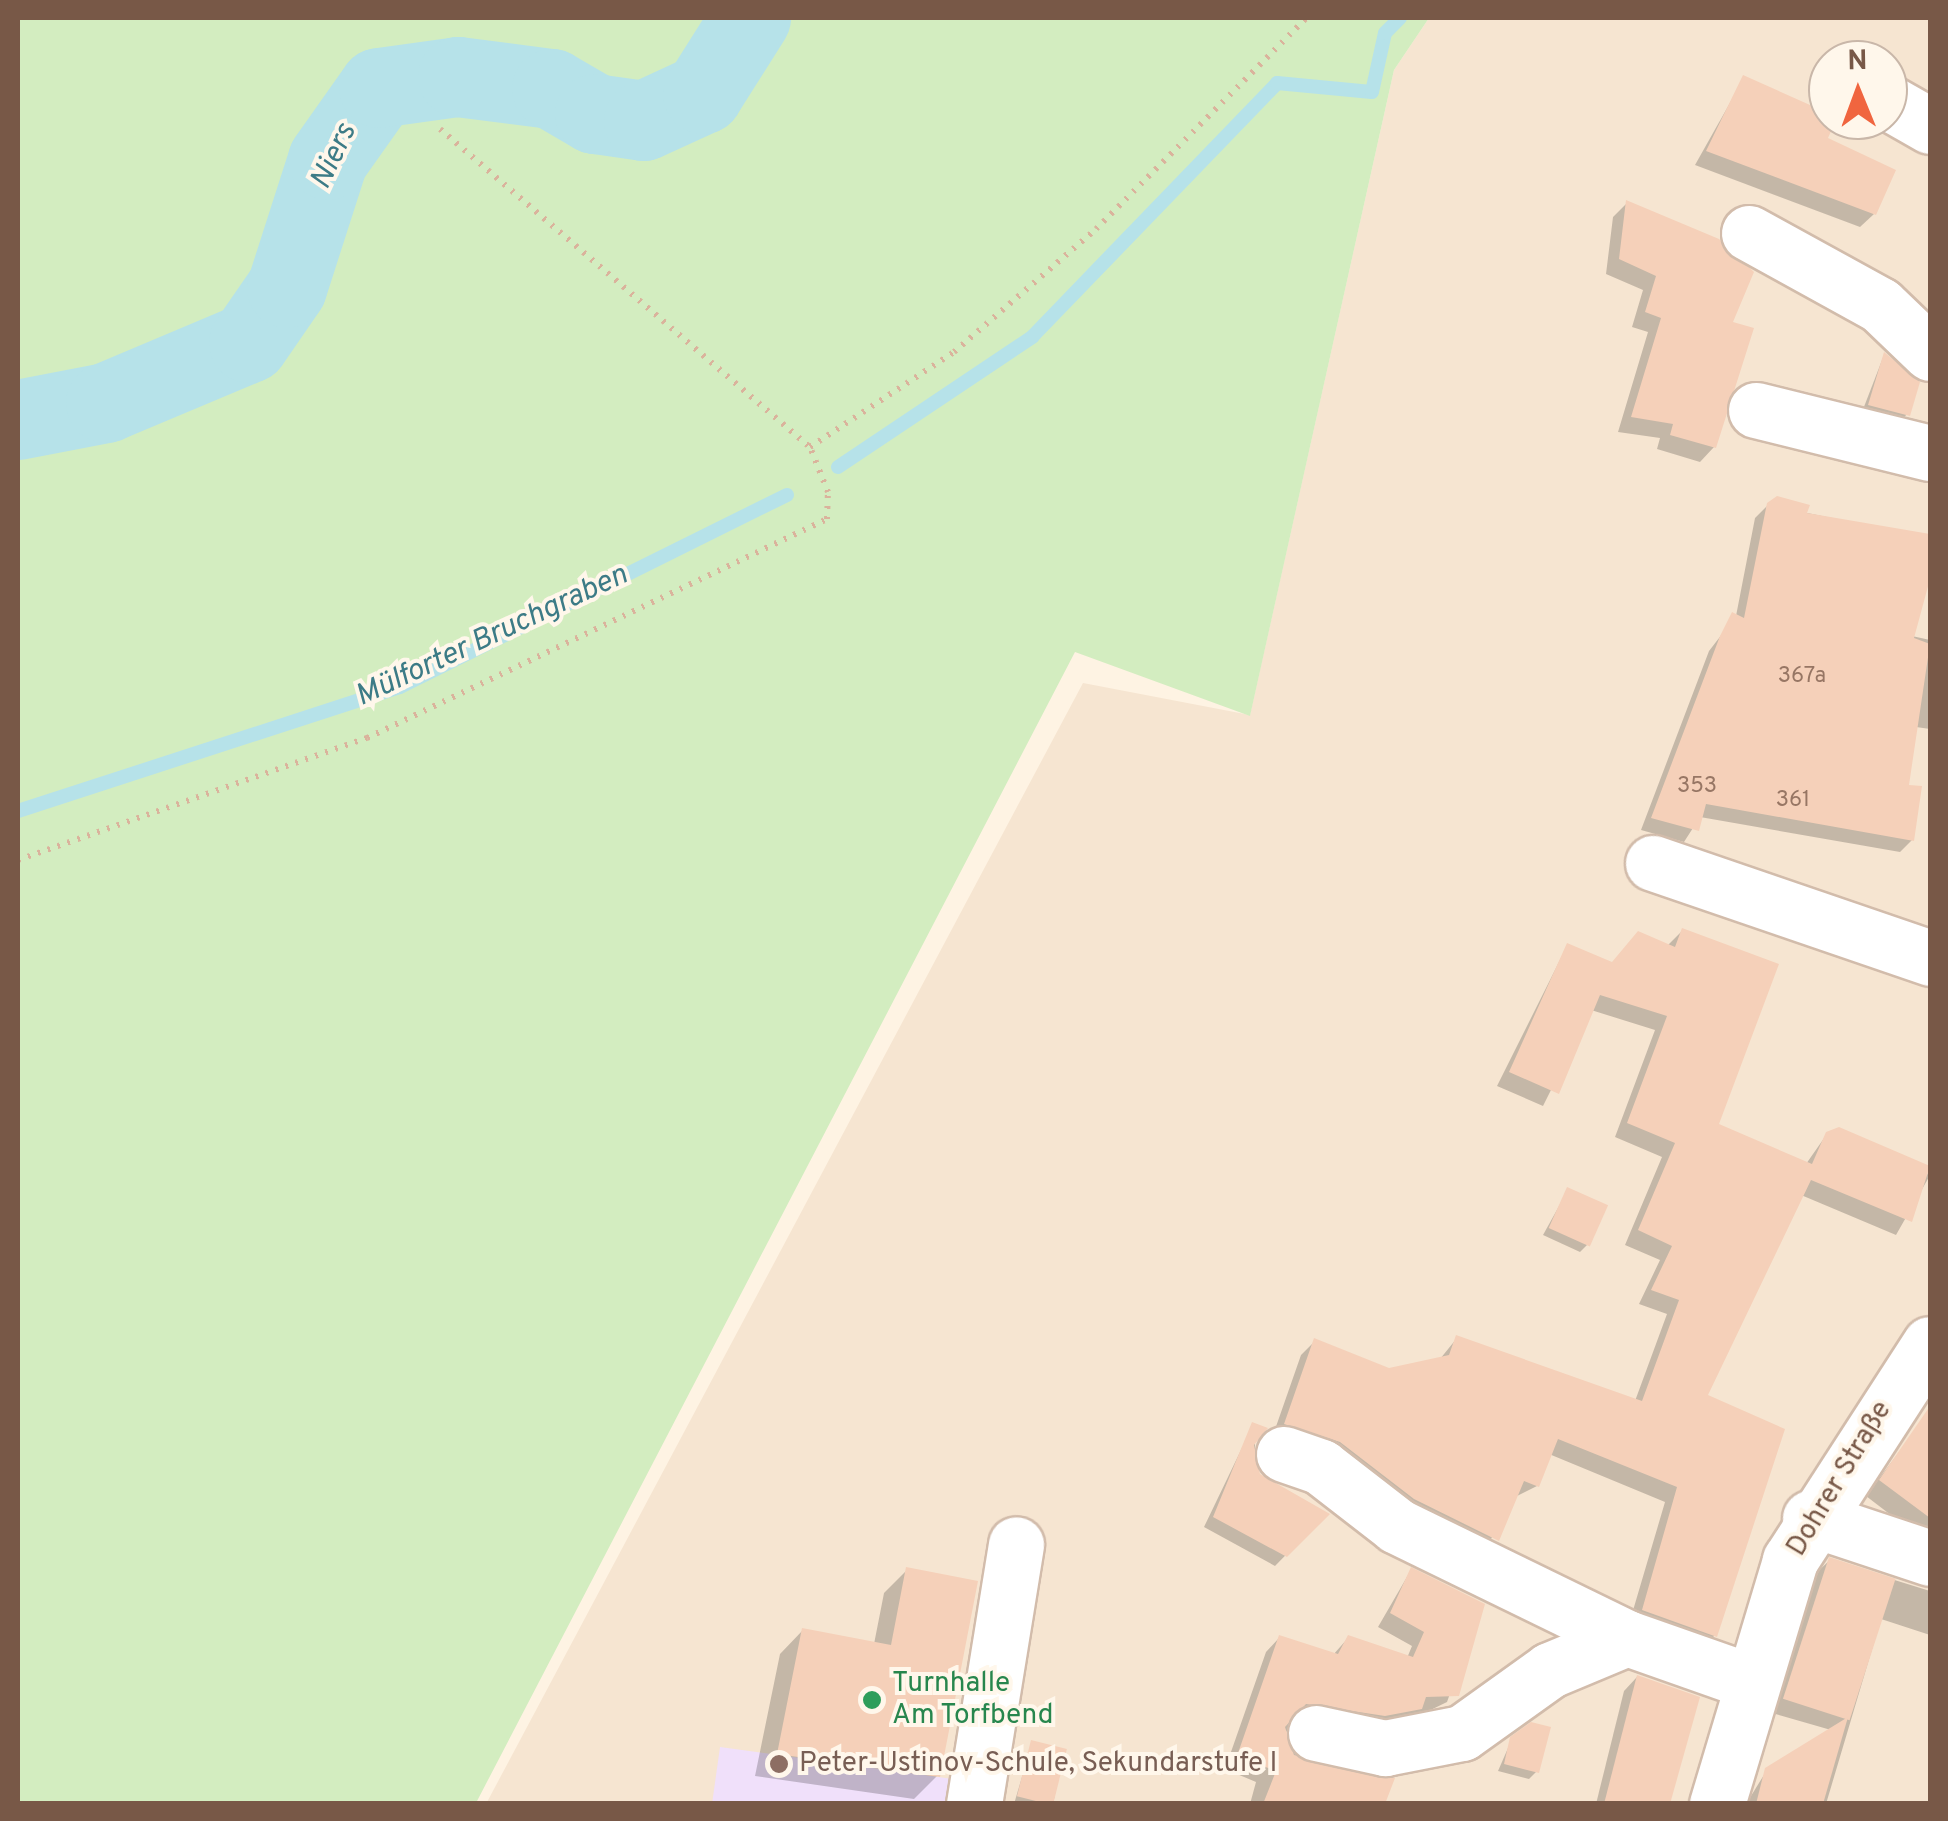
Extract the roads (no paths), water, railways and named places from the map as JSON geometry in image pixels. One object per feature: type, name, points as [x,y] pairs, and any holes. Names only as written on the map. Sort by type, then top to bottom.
[{"type":"street","points":[[1908,113],[1930,126]]},
{"type":"street","points":[[1749,233],[1880,305],[1930,353]]},
{"type":"street","points":[[1756,410],[1930,453]]},
{"type":"street","points":[[1653,863],[1930,958]]},
{"type":"street","name":"Dohrer Straße","points":[[1717,1804],[1752,1682],[1810,1518],[1930,1344]]},
{"type":"street","points":[[1284,1454],[1320,1466],[1376,1512],[1627,1638],[1752,1682]]},
{"type":"street","points":[[1810,1518],[1930,1558]]},
{"type":"street","points":[[974,1804],[1016,1544]]},
{"type":"street","points":[[1316,1733],[1385,1748],[1462,1733],[1550,1670],[1627,1638]]},
{"type":"waterway","name":"Niers","points":[[18,420],[106,403],[249,343],[287,288],[328,160],[379,88],[458,77],[552,89],[595,114],[644,121],[703,94],[751,18]]},
{"type":"waterway","name":"Mülforter Bruchgraben","points":[[838,467],[1032,337],[1277,83],[1372,92],[1385,33],[1400,18]]},
{"type":"waterway","name":"Mülforter Bruchgraben","points":[[18,811],[400,687],[787,495]]},
{"type":"place","name":"Turnhalle Am Torfbend","points":[[872,1700]]},
{"type":"place","name":"Peter-Ustinov-Schule, Sekundarstufe I","points":[[779,1764]]}]
